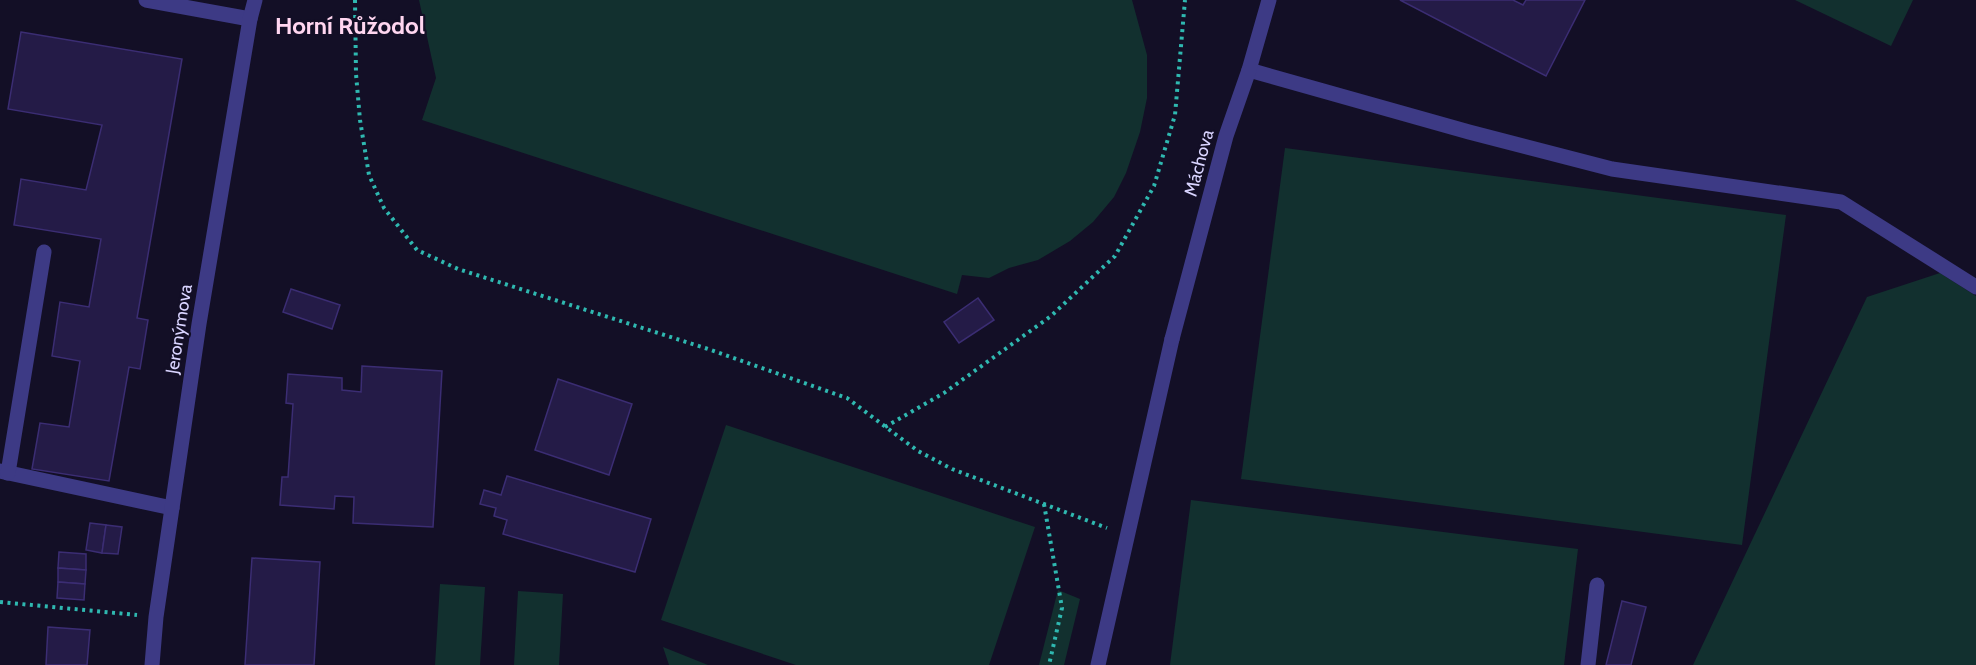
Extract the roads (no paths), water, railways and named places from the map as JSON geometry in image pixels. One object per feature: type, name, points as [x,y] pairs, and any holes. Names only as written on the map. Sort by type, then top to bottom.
[{"type":"street","points":[[146,0],[250,19]]},
{"type":"street","name":"Jeronýmova","points":[[152,665],[156,617],[199,324],[255,0]]},
{"type":"street","name":"Máchova","points":[[1098,665],[1172,339],[1226,136],[1249,70],[1269,0]]},
{"type":"street","points":[[1249,70],[1469,132],[1612,169],[1841,202],[1976,287]]},
{"type":"street","points":[[44,252],[4,472],[172,508]]},
{"type":"street","points":[[1588,665],[1597,585]]},
{"type":"district","name":"Horní Růžodol","points":[[350,26]]}]
